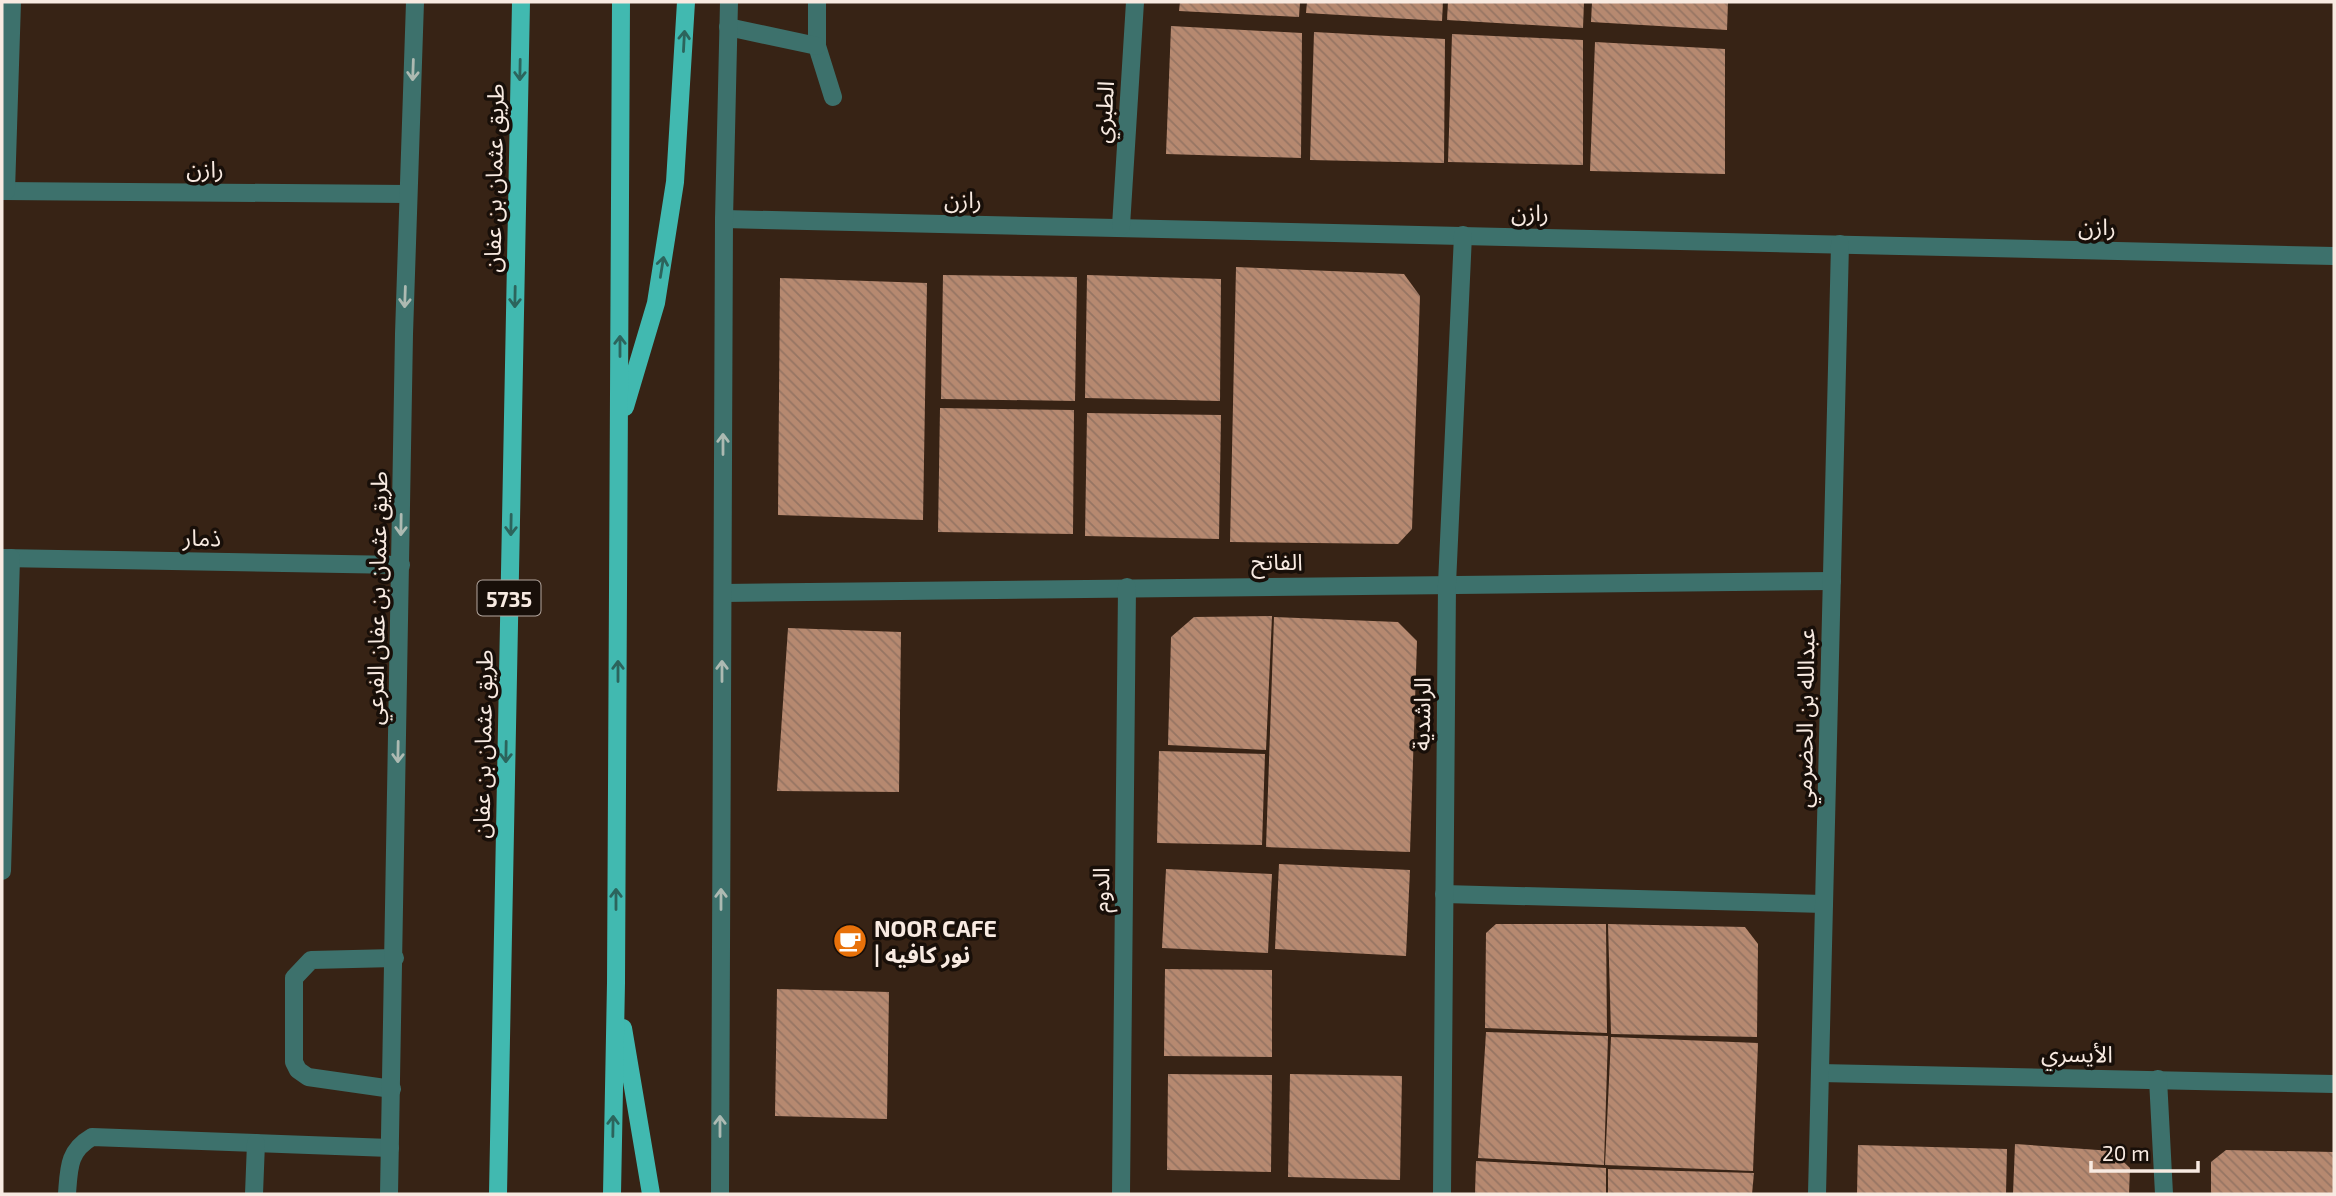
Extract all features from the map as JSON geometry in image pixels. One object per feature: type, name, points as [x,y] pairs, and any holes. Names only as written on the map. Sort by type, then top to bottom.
[{"type":"main road","name":"طريق عثمان بن عفان","points":[[498,1194],[521,2]]},
{"type":"main road","points":[[612,1194],[616,983],[621,2]]},
{"type":"main road","points":[[619,427],[656,303],[675,182],[686,2]]},
{"type":"main road","points":[[616,983],[651,1194]]},
{"type":"street","points":[[4,191],[12,2]]},
{"type":"street","name":"طريق عثمان بن عفان الفرعي","points":[[389,1194],[408,194],[415,2]]},
{"type":"street","points":[[720,1194],[724,219],[729,2]]},
{"type":"street","points":[[817,2],[817,46],[833,97]]},
{"type":"street","name":"الطبري","points":[[1121,226],[1135,2]]},
{"type":"street","points":[[728,27],[817,46]]},
{"type":"street","name":"رازن","points":[[4,191],[408,194]]},
{"type":"street","name":"رازن","points":[[724,219],[1121,226],[2334,256]]},
{"type":"street","name":"الراشدية","points":[[1442,1194],[1447,584],[1463,235]]},
{"type":"street","name":"عبدالله بن الحضرمي","points":[[1817,1194],[1840,244]]},
{"type":"street","points":[[2,871],[6,558]]},
{"type":"street","name":"ذمار","points":[[6,558],[401,565]]},
{"type":"street","name":"الفاتح","points":[[723,593],[1832,581]]},
{"type":"street","name":"الدوم","points":[[1121,1194],[1127,587]]},
{"type":"street","points":[[1444,894],[1824,904]]},
{"type":"street","points":[[392,1089],[308,1077],[298,1070],[294,1062],[294,978],[311,960],[395,958]]},
{"type":"street","name":"الأيسري","points":[[1820,1073],[2334,1084]]},
{"type":"street","points":[[2158,1079],[2164,1194]]},
{"type":"street","points":[[67,1194],[70,1159],[80,1145],[92,1137],[390,1148]]},
{"type":"street","points":[[254,1194],[256,1143]]},
{"type":"building","points":[[1180,2],[1300,2],[1299,17],[1179,11]]},
{"type":"building","points":[[1307,2],[1443,2],[1442,21],[1306,13]]},
{"type":"building","points":[[1448,2],[1584,2],[1583,28],[1447,20]]},
{"type":"building","points":[[1592,2],[1728,2],[1727,30],[1591,22]]},
{"type":"building","points":[[1171,26],[1302,33],[1301,158],[1166,154]]},
{"type":"building","points":[[1314,32],[1445,39],[1444,163],[1310,160]]},
{"type":"building","points":[[1452,34],[1583,40],[1583,165],[1448,162]]},
{"type":"building","points":[[1595,42],[1725,49],[1725,174],[1590,171]]},
{"type":"building","points":[[1236,267],[1404,274],[1420,296],[1412,529],[1398,544],[1230,542]]},
{"type":"building","points":[[943,275],[1077,277],[1075,401],[941,399]]},
{"type":"building","points":[[1087,275],[1221,279],[1220,401],[1085,398]]},
{"type":"building","points":[[780,278],[927,283],[923,520],[778,515]]},
{"type":"building","points":[[940,408],[1074,410],[1073,534],[938,532]]},
{"type":"building","points":[[1087,413],[1221,415],[1219,539],[1085,536]]},
{"type":"building","points":[[1272,616],[1266,750],[1168,745],[1171,637],[1194,617]]},
{"type":"building","points":[[1274,617],[1398,622],[1417,641],[1410,852],[1266,847]]},
{"type":"building","points":[[788,628],[901,632],[899,792],[777,791]]},
{"type":"building","points":[[1159,751],[1265,754],[1262,845],[1157,843]]},
{"type":"building","points":[[1279,864],[1410,870],[1406,956],[1275,949]]},
{"type":"building","points":[[1166,869],[1272,874],[1268,953],[1162,948]]},
{"type":"building","points":[[1496,924],[1606,924],[1607,1033],[1485,1028],[1486,933]]},
{"type":"building","points":[[1608,924],[1745,927],[1758,944],[1757,1037],[1611,1034]]},
{"type":"building","points":[[1165,969],[1272,970],[1272,1057],[1164,1056]]},
{"type":"building","points":[[777,989],[889,992],[887,1119],[775,1116]]},
{"type":"building","points":[[1486,1032],[1608,1036],[1604,1165],[1478,1158]]},
{"type":"building","points":[[1611,1037],[1758,1043],[1753,1171],[1605,1165]]},
{"type":"building","points":[[1168,1074],[1272,1075],[1271,1172],[1167,1170]]},
{"type":"building","points":[[1290,1074],[1402,1076],[1400,1180],[1288,1177]]},
{"type":"building","points":[[2015,1144],[2112,1151],[2130,1168],[2129,1194],[2013,1194]]},
{"type":"building","points":[[1858,1145],[2007,1149],[2006,1194],[1857,1194]]},
{"type":"building","points":[[2226,1150],[2334,1152],[2334,1194],[2211,1194],[2211,1162]]},
{"type":"building","points":[[1476,1161],[1606,1168],[1606,1194],[1475,1194]]},
{"type":"building","points":[[1608,1169],[1754,1173],[1752,1194],[1608,1194]]},
{"type":"place","name":"NOOR CAFE | نور كافيه","points":[[850,941]]}]
